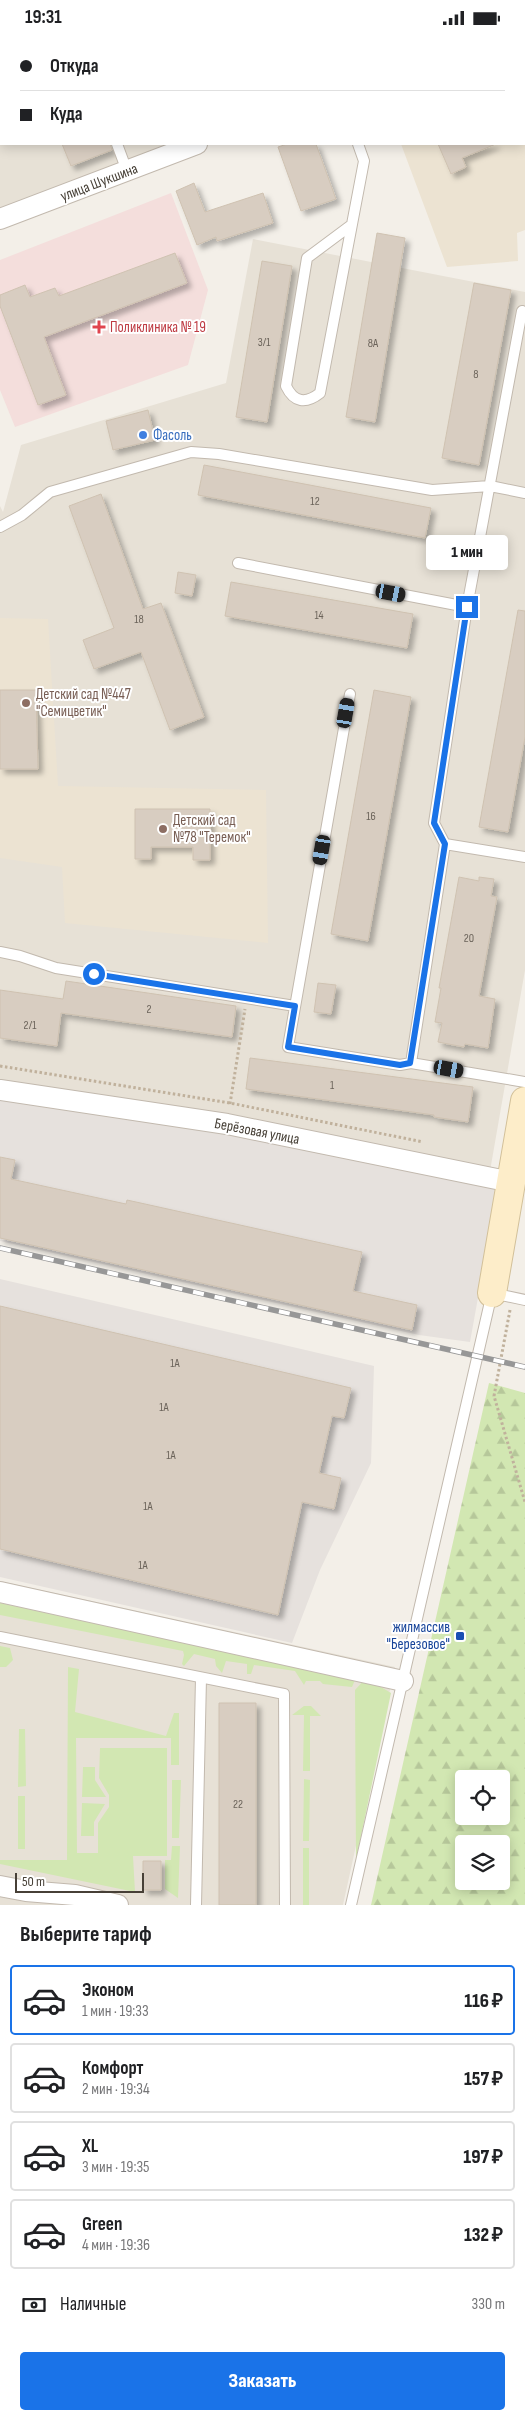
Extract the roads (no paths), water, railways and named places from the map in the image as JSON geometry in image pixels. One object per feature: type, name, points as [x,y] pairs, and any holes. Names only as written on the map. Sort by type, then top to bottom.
[{"type":"street","name":"улица Шукшина","points":[[0,219],[194,145]]},
{"type":"street","name":"Берёзовая улица","points":[[0,1090],[227,1125],[511,1182]]},
{"type":"street","points":[[503,1295],[511,1182],[525,1101]]},
{"type":"street","points":[[0,1592],[403,1681]]},
{"type":"street","points":[[0,1886],[31,1898],[75,1895],[118,1905]]},
{"type":"lane","points":[[117,145],[128,171]]},
{"type":"lane","points":[[350,226],[307,258],[286,386],[291,396],[300,401],[310,400],[320,393],[350,226],[364,161],[358,145]]},
{"type":"lane","points":[[410,1063],[445,844],[434,823],[467,607],[522,311]]},
{"type":"lane","points":[[0,527],[22,515],[50,492],[191,452],[219,454],[432,490],[490,486],[525,493]]},
{"type":"lane","points":[[238,563],[467,607]]},
{"type":"lane","points":[[350,693],[288,1047],[400,1065],[410,1063],[525,1082]]},
{"type":"lane","points":[[445,844],[525,857]]},
{"type":"lane","points":[[0,952],[20,956],[56,968],[295,1006]]},
{"type":"lane","points":[[351,1905],[403,1681],[503,1295],[525,1300]]},
{"type":"lane","points":[[0,1637],[284,1694],[285,1905]]},
{"type":"lane","points":[[196,1905],[200,1678]]},
{"type":"railway","points":[[0,1248],[525,1367]]},
{"type":"place","name":"Поликлиника № 19","points":[[99,327]]},
{"type":"place","name":"Фасоль","points":[[143,435]]},
{"type":"place","name":"Детский сад №447 \"Семицветик\"","points":[[26,703]]},
{"type":"place","name":"Детский сад №78 \"Теремок\"","points":[[163,829]]},
{"type":"place","name":"жилмассив \"Березовое\"","points":[[460,1636]]}]
